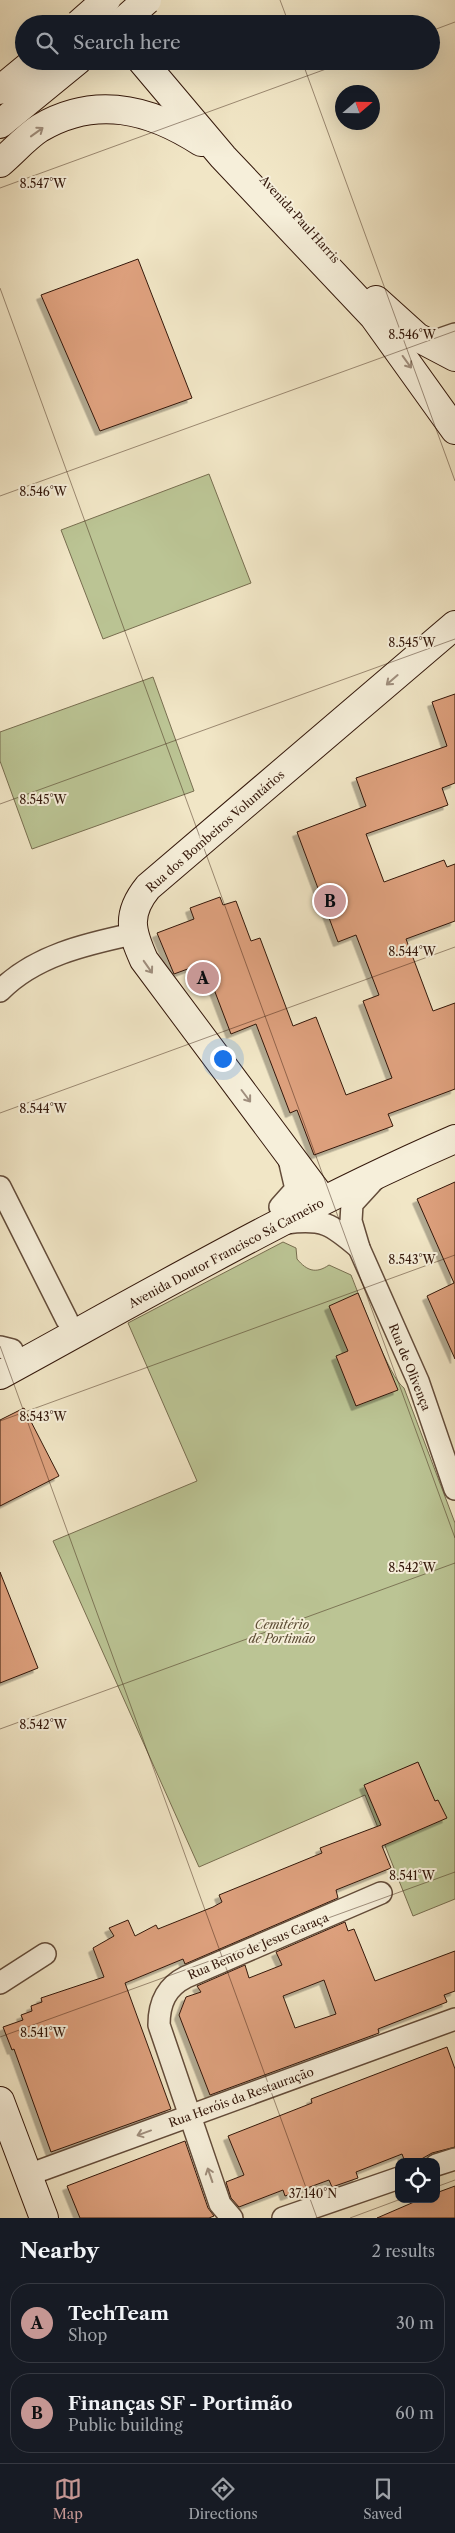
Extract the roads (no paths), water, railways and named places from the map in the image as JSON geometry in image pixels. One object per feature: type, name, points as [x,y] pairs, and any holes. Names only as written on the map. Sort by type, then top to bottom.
[{"type":"street","points":[[90,0],[102,15]]},
{"type":"street","points":[[89,15],[106,0]]},
{"type":"street","points":[[111,0],[124,15]]},
{"type":"street","points":[[130,15],[147,0]]},
{"type":"street","points":[[1,89],[24,70]]},
{"type":"street","points":[[0,124],[67,70]]},
{"type":"street","points":[[150,70],[223,157]]},
{"type":"street","name":"Avenida Paul Harris","points":[[170,70],[283,203],[355,280],[417,337],[455,357]]},
{"type":"street","points":[[0,163],[39,129],[67,115],[90,110],[148,114],[174,125],[223,157]]},
{"type":"street","name":"Avenida Paul Harris","points":[[223,157],[374,317],[455,430]]},
{"type":"street","points":[[429,343],[455,334]]},
{"type":"street","name":"Rua dos Bombeiros Voluntários","points":[[319,1194],[144,960],[133,934],[137,900],[148,888],[455,625]]},
{"type":"street","points":[[422,654],[455,642]]},
{"type":"street","points":[[0,991],[15,976],[65,952],[133,934]]},
{"type":"street","name":"Avenida Doutor Francisco Sá Carneiro","points":[[0,1375],[278,1216],[455,1124]]},
{"type":"street","name":"Avenida Doutor Francisco Sá Carneiro","points":[[319,1194],[387,1170],[455,1139]]},
{"type":"street","points":[[287,1149],[296,1189],[278,1216],[321,1221],[359,1248]]},
{"type":"street","points":[[359,1248],[350,1221],[352,1204],[387,1170]]},
{"type":"street","points":[[0,1187],[67,1320]]},
{"type":"street","points":[[319,1194],[359,1248]]},
{"type":"street","name":"Avenida Doutor Francisco Sá Carneiro","points":[[4,1351],[278,1216]]},
{"type":"street","name":"Rua de Olivença","points":[[359,1248],[418,1381],[455,1489]]},
{"type":"street","name":"Rua Bento de Jesus Caraça","points":[[232,2218],[220,2204],[159,2025],[159,2014],[164,1996],[175,1983],[382,1893]]},
{"type":"street","points":[[0,1983],[45,1954]]},
{"type":"street","name":"Rua Heróis da Restauração","points":[[28,2175],[455,2019]]},
{"type":"street","points":[[0,2101],[44,2218]]},
{"type":"street","points":[[440,2164],[455,2159]]},
{"type":"street","points":[[283,2218],[395,2179]]},
{"type":"place","name":"Finanças SF - Portimão","points":[[330,901]]},
{"type":"place","name":"TechTeam","points":[[203,978]]},
{"type":"park label","name":"Cemitério de Portimão","points":[[282,1631]]}]
